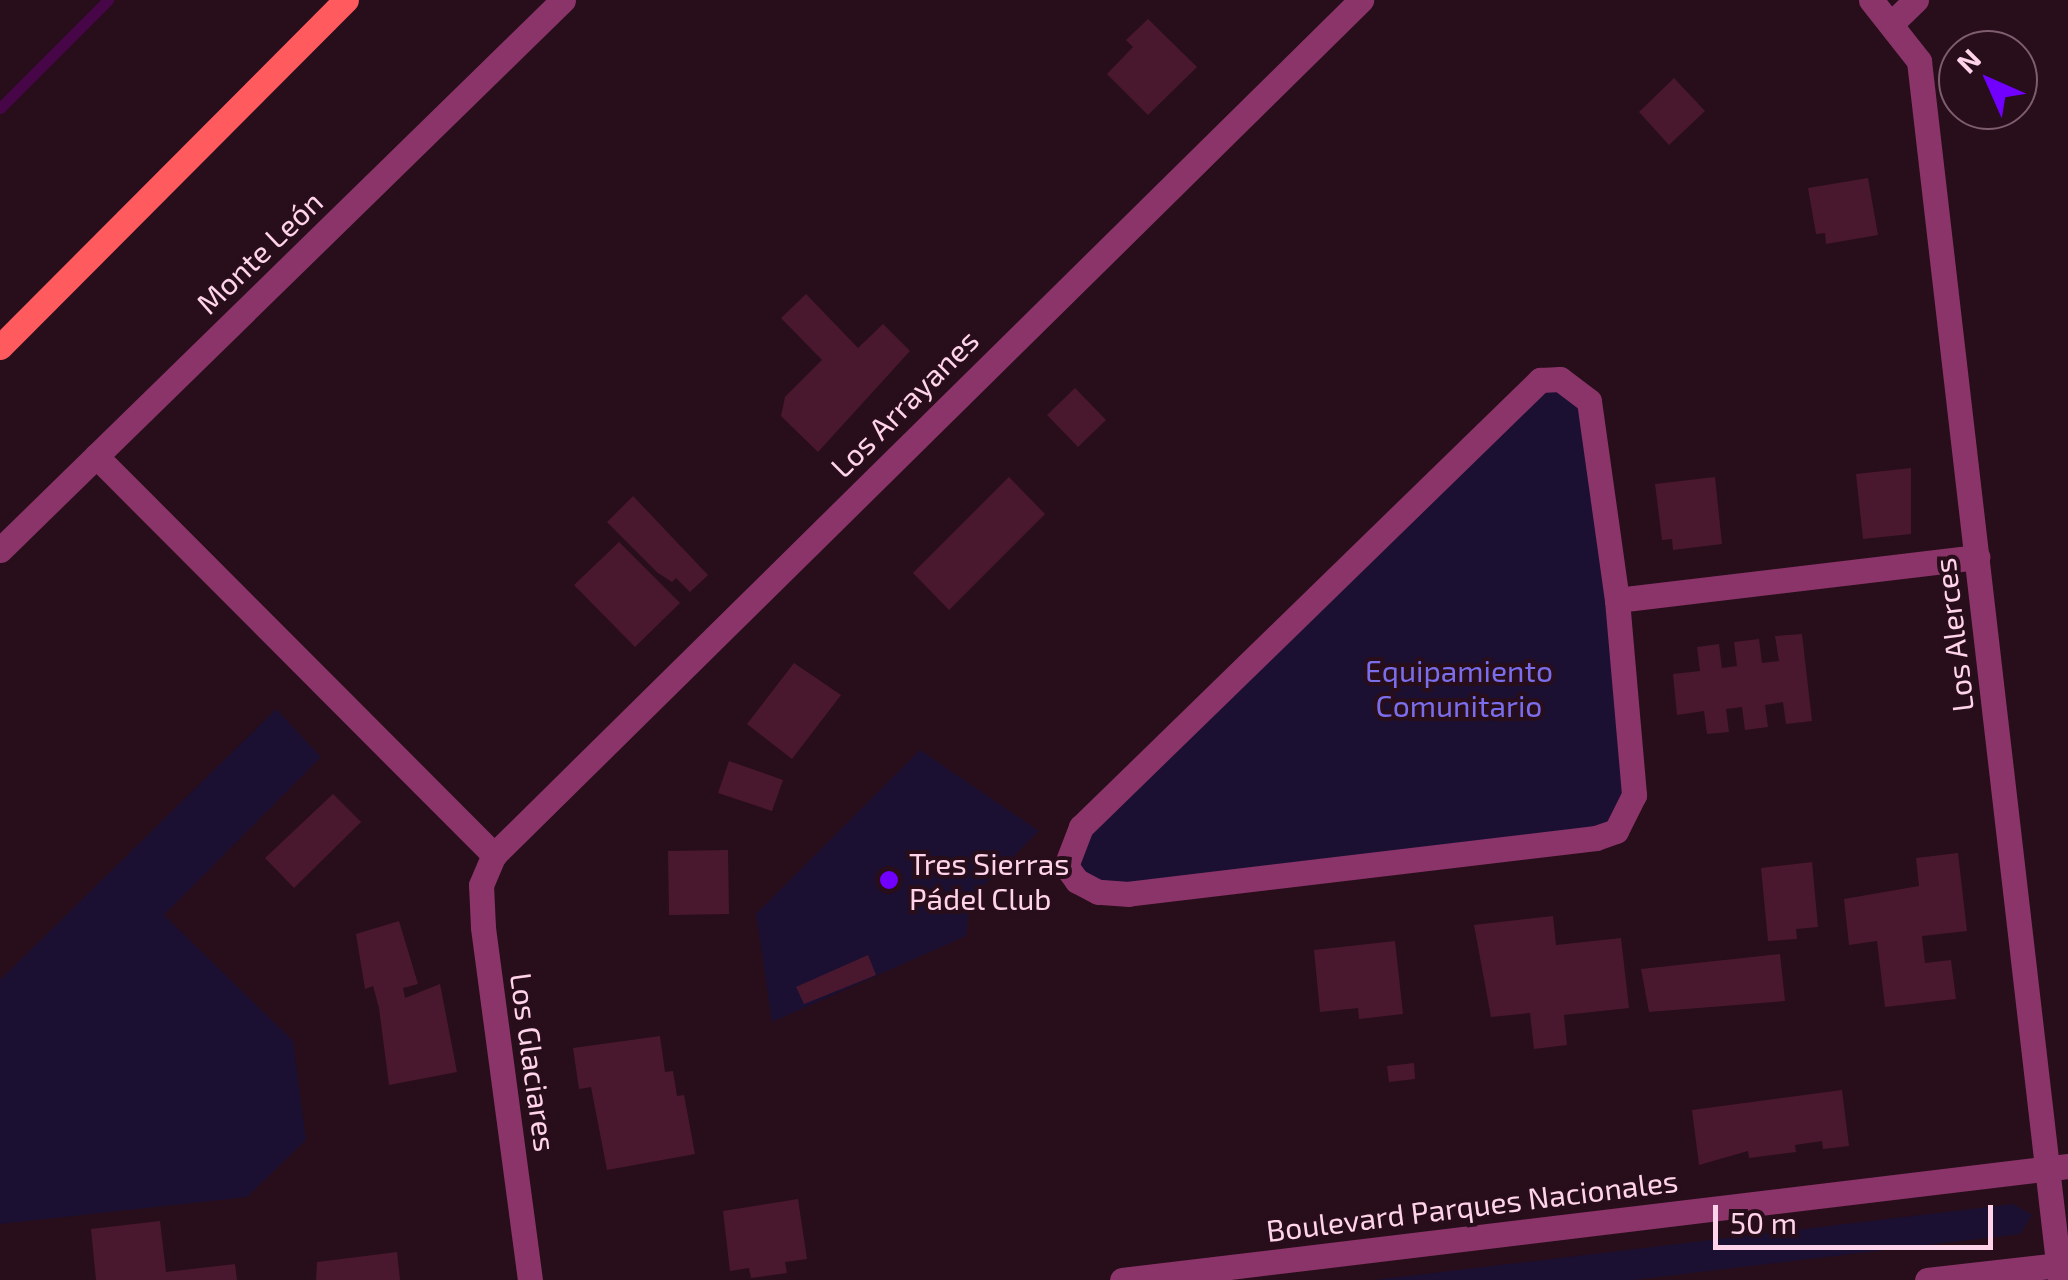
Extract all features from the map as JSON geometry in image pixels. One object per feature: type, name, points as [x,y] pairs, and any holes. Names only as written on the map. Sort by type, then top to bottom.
[{"type":"main road","points":[[0,347],[346,0]]},
{"type":"street","name":"Monte León","points":[[0,550],[563,0]]},
{"type":"street","name":"Los Arrayanes","points":[[494,855],[1360,0]]},
{"type":"street","name":"Los Alerces","points":[[1871,0],[1893,22],[1920,61],[1977,557],[2058,1167],[2062,1270]]},
{"type":"street","points":[[1893,22],[1916,0]]},
{"type":"street","points":[[1560,379],[1589,401],[1617,600],[1634,795],[1616,831],[1596,838],[1129,894],[1098,892],[1077,881],[1066,866],[1081,828],[1540,380],[1560,379]]},
{"type":"street","points":[[96,456],[494,855]]},
{"type":"street","points":[[1617,600],[1977,557]]},
{"type":"street","name":"Los Glaciares","points":[[494,855],[482,885],[483,927],[530,1280]]},
{"type":"street","name":"Boulevard Parques Nacionales","points":[[1122,1280],[2058,1167]]},
{"type":"street","points":[[1928,1280],[2062,1270]]},
{"type":"green space","name":"Equipamiento Comunitario","points":[[1577,387],[1634,795],[1616,831],[1098,892],[1068,846],[1524,391]]},
{"type":"green space","points":[[276,709],[321,757],[164,915],[293,1041],[306,1140],[247,1197],[0,1224],[0,980]]},
{"type":"green space","name":"Tres Sierras Pádel Club","points":[[920,750],[1039,831],[971,898],[966,936],[772,1022],[756,914]]},
{"type":"green space","points":[[2013,1204],[2032,1215],[2020,1234],[1633,1280],[1374,1280]]},
{"type":"building","points":[[1148,19],[1197,67],[1148,115],[1107,74],[1133,47],[1126,40]]},
{"type":"building","points":[[1674,78],[1705,111],[1669,145],[1639,112]]},
{"type":"building","points":[[1868,178],[1878,235],[1826,244],[1825,233],[1816,234],[1808,188]]},
{"type":"building","points":[[806,294],[858,348],[883,324],[910,351],[818,452],[781,416],[785,397],[822,360],[781,318]]},
{"type":"building","points":[[1075,388],[1106,420],[1078,447],[1047,415]]},
{"type":"building","points":[[1911,468],[1911,534],[1863,539],[1856,474]]},
{"type":"building","points":[[1009,477],[1045,514],[949,610],[913,573]]},
{"type":"building","points":[[1715,477],[1722,544],[1673,550],[1672,539],[1662,540],[1655,484]]},
{"type":"building","points":[[633,496],[708,575],[690,592],[676,578],[672,582],[658,573],[607,522]]},
{"type":"building","points":[[619,542],[680,603],[635,647],[574,585]]},
{"type":"building","points":[[1802,634],[1812,721],[1786,724],[1783,702],[1765,705],[1768,727],[1745,730],[1742,707],[1726,709],[1729,732],[1707,734],[1704,711],[1677,715],[1673,674],[1700,671],[1697,647],[1719,644],[1722,668],[1737,666],[1734,642],[1759,639],[1762,663],[1779,661],[1775,636]]},
{"type":"building","points":[[794,663],[841,695],[792,759],[747,724]]},
{"type":"building","points":[[729,761],[783,780],[772,811],[718,793]]},
{"type":"building","points":[[333,794],[361,822],[294,888],[265,858]]},
{"type":"building","points":[[728,850],[729,914],[669,915],[668,851]]},
{"type":"building","points":[[1958,853],[1967,931],[1922,936],[1925,963],[1951,960],[1956,999],[1885,1007],[1877,941],[1849,945],[1844,899],[1919,886],[1916,858]]},
{"type":"building","points":[[1812,862],[1818,927],[1796,929],[1797,939],[1768,941],[1761,868]]},
{"type":"building","points":[[1553,916],[1556,945],[1621,938],[1629,1008],[1564,1015],[1567,1045],[1534,1049],[1530,1013],[1491,1017],[1474,925]]},
{"type":"building","points":[[399,921],[418,984],[403,988],[405,998],[440,984],[457,1072],[389,1085],[379,1008],[373,986],[365,989],[356,934]]},
{"type":"building","points":[[1395,941],[1403,1014],[1359,1019],[1358,1008],[1320,1012],[1314,950]]},
{"type":"building","points":[[1780,954],[1785,1001],[1649,1012],[1641,969]]},
{"type":"building","points":[[868,955],[876,975],[804,1004],[796,987]]},
{"type":"building","points":[[660,1036],[665,1072],[673,1071],[677,1096],[684,1095],[695,1154],[607,1170],[591,1087],[579,1089],[573,1048]]},
{"type":"building","points":[[1414,1063],[1415,1079],[1389,1082],[1387,1066]]},
{"type":"building","points":[[1842,1090],[1849,1146],[1823,1149],[1822,1141],[1795,1145],[1796,1152],[1749,1158],[1748,1151],[1699,1165],[1692,1110]]},
{"type":"building","points":[[798,1199],[807,1259],[785,1262],[787,1273],[751,1278],[749,1268],[730,1271],[723,1211]]},
{"type":"building","points":[[160,1221],[166,1272],[235,1264],[237,1280],[96,1280],[91,1229]]},
{"type":"building","points":[[397,1252],[400,1280],[316,1280],[317,1262]]},
{"type":"waterway","points":[[0,108],[108,0]]},
{"type":"place","name":"Tres Sierras Pádel Club","points":[[889,880]]}]
